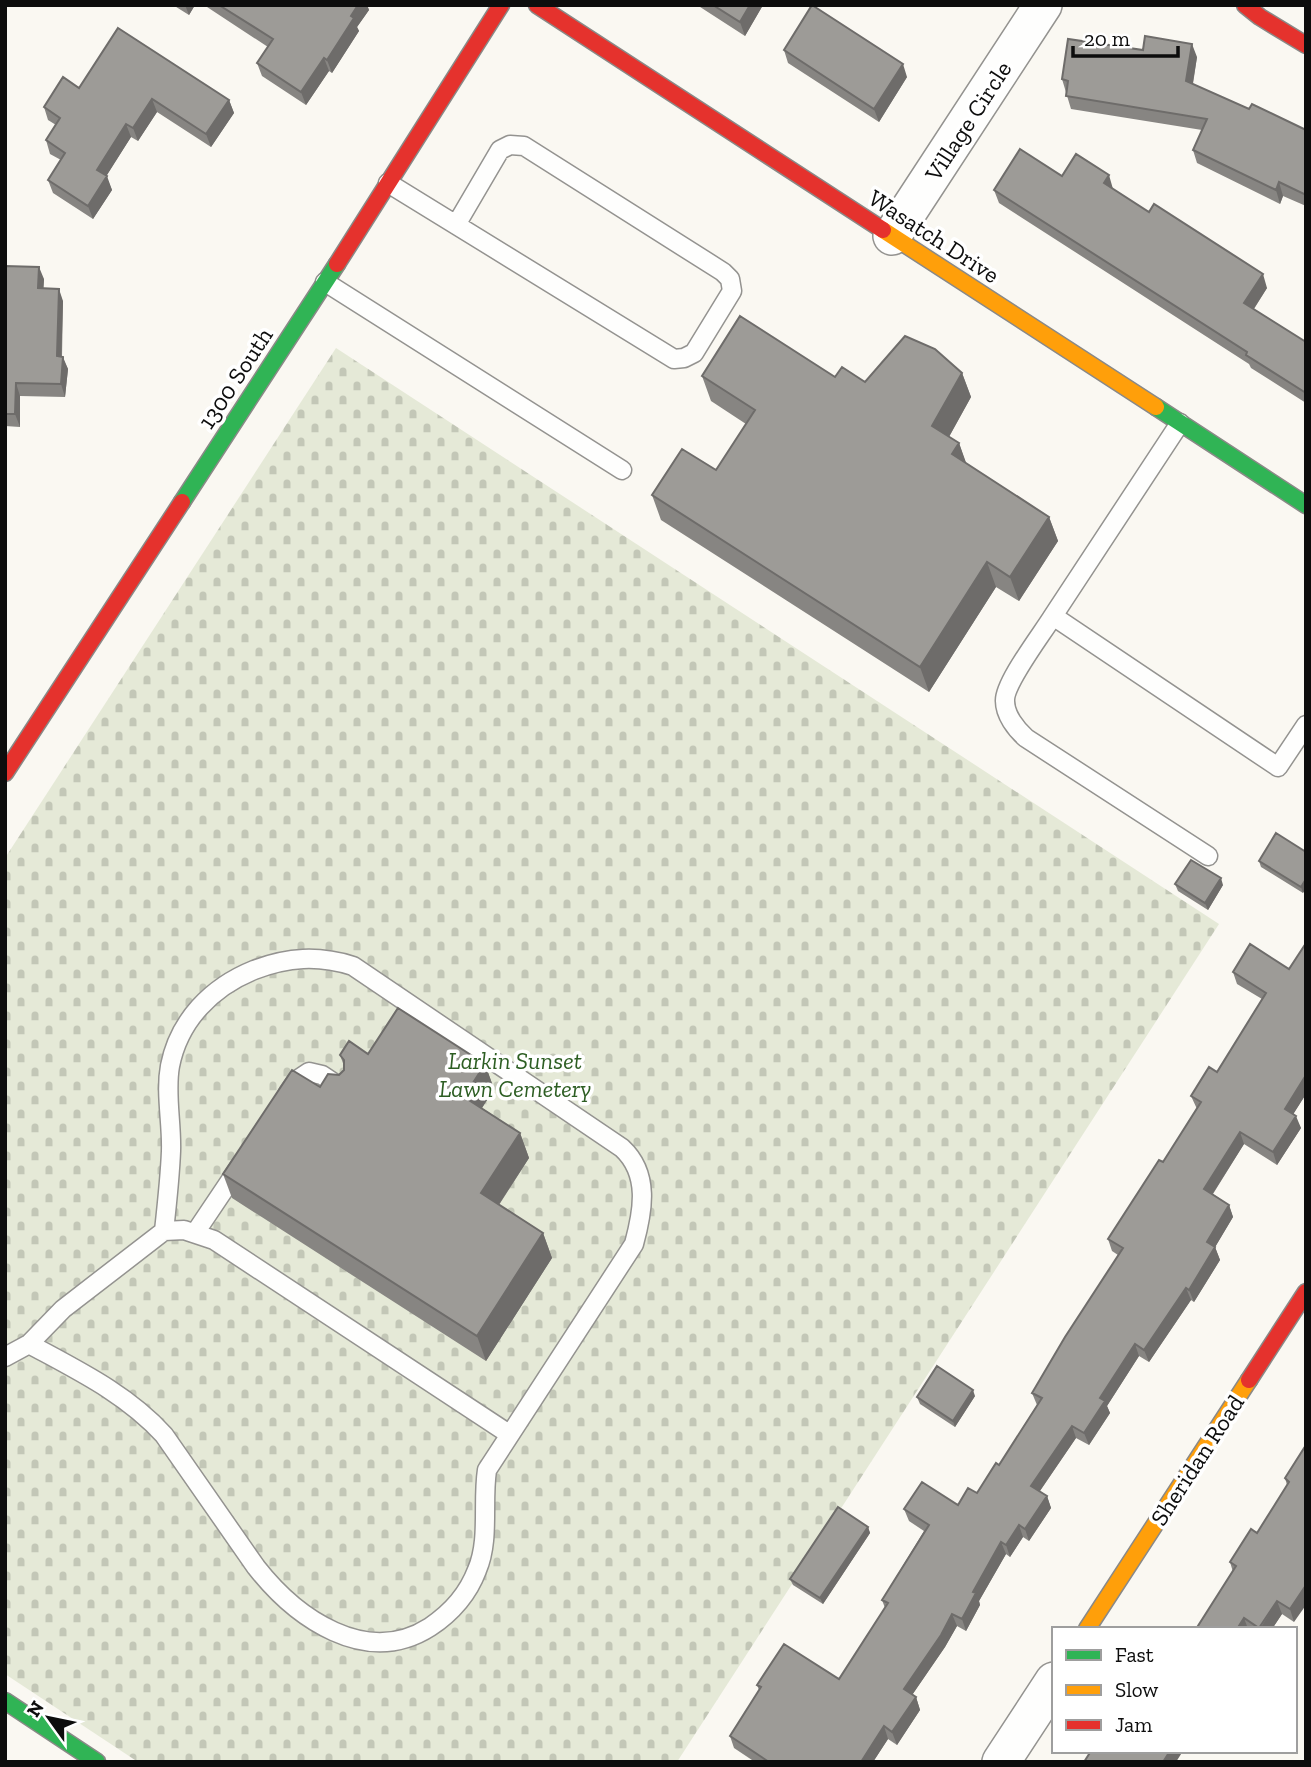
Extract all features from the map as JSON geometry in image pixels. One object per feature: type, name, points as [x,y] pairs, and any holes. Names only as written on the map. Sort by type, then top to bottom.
[{"type":"street","name":"1300 South","points":[[5,773],[325,282],[501,5]]},
{"type":"street","name":"Wasatch Drive","points":[[537,5],[1306,505]]},
{"type":"street","name":"Village Circle","points":[[892,236],[1043,5]]},
{"type":"street","points":[[1245,5],[1306,45]]},
{"type":"street","name":"Sheridan Road","points":[[1088,1627],[1306,1292]]},
{"type":"street","points":[[1001,1762],[1052,1684]]},
{"type":"street","points":[[5,1701],[97,1762]]},
{"type":"lane","points":[[388,183],[456,225],[674,359],[694,353],[732,291],[730,279],[723,272],[524,146],[510,145],[500,150],[456,225]]},
{"type":"lane","points":[[325,282],[622,470]]},
{"type":"lane","points":[[1180,423],[1009,685],[1005,702],[1015,729],[1026,738],[1208,856]]},
{"type":"lane","points":[[1053,616],[1278,767],[1306,725]]},
{"type":"lane","points":[[29,1344],[133,1404],[149,1419],[164,1435],[272,1588],[292,1606],[331,1631],[371,1642],[396,1641],[421,1632],[446,1616],[465,1593],[478,1569],[484,1543],[484,1488],[487,1470],[634,1244],[642,1202],[638,1168],[632,1157],[622,1148],[353,966],[331,959],[312,958],[266,966],[242,975],[219,988],[186,1022],[170,1067],[171,1150],[164,1230]]},
{"type":"lane","points":[[275,1113],[297,1080],[309,1072],[322,1076],[343,1089]]},
{"type":"lane","points":[[195,1233],[246,1156]]},
{"type":"lane","points":[[5,1357],[29,1344],[63,1309],[164,1230],[184,1230],[214,1240],[509,1434]]},
{"type":"green space","name":"Larkin Sunset Lawn Cemetery","points":[[336,348],[1219,924],[677,1762],[138,1762],[5,1674],[5,858]]},
{"type":"building","points":[[219,5],[358,5],[351,16],[354,18],[327,60],[324,58],[301,92],[257,63],[273,39]]},
{"type":"building","points":[[713,5],[750,5],[740,22]]},
{"type":"building","points":[[812,5],[903,64],[874,109],[784,50]]},
{"type":"building","points":[[118,28],[229,100],[206,134],[152,99],[133,128],[126,124],[97,170],[107,176],[88,206],[48,180],[65,153],[46,140],[60,118],[44,107],[63,77],[79,88]]},
{"type":"building","points":[[1145,36],[1192,44],[1186,81],[1249,109],[1252,104],[1306,130],[1306,195],[1279,182],[1276,190],[1193,150],[1207,119],[1066,96],[1068,81],[1062,79],[1068,39],[1143,50]]},
{"type":"building","points":[[1020,149],[1062,176],[1076,154],[1109,175],[1104,183],[1149,212],[1154,204],[1263,274],[1244,303],[1306,342],[1306,393],[1246,355],[1247,352],[994,190]]},
{"type":"building","points":[[5,266],[39,267],[38,288],[59,289],[57,356],[63,357],[61,384],[16,383],[15,414],[5,414]]},
{"type":"building","points":[[740,316],[835,377],[842,367],[865,382],[905,336],[935,349],[962,373],[932,426],[959,443],[952,454],[1049,517],[1010,577],[987,562],[920,667],[652,495],[682,449],[716,470],[755,410],[702,376]]},
{"type":"building","points":[[1276,833],[1306,852],[1306,879],[1301,887],[1259,861]]},
{"type":"building","points":[[1191,860],[1221,878],[1205,903],[1175,884]]},
{"type":"building","points":[[1306,943],[1306,1075],[1285,1109],[1296,1116],[1273,1152],[1240,1132],[1204,1189],[1229,1205],[1207,1242],[1215,1247],[1189,1290],[1186,1288],[1144,1350],[1135,1344],[1100,1398],[1105,1401],[1084,1433],[1072,1426],[1031,1486],[1047,1496],[1025,1529],[1019,1525],[1006,1545],[1001,1542],[973,1592],[976,1593],[962,1619],[952,1614],[904,1689],[916,1697],[892,1732],[884,1726],[861,1762],[769,1762],[730,1736],[761,1687],[757,1685],[784,1644],[839,1679],[888,1603],[882,1600],[929,1525],[904,1509],[922,1482],[958,1505],[968,1488],[977,1493],[996,1463],[999,1465],[1042,1398],[1032,1393],[1123,1248],[1108,1239],[1159,1160],[1163,1162],[1201,1102],[1191,1096],[1209,1067],[1217,1072],[1266,993],[1233,972],[1250,944],[1289,969]]},
{"type":"building","points":[[398,1008],[485,1064],[464,1097],[520,1133],[481,1193],[543,1233],[477,1336],[223,1174],[292,1070],[320,1087],[328,1074],[339,1075],[344,1070],[344,1060],[340,1055],[349,1041],[368,1054]]},
{"type":"building","points":[[937,1366],[973,1390],[953,1421],[917,1397]]},
{"type":"building","points":[[1306,1445],[1306,1585],[1290,1609],[1277,1601],[1260,1627],[1244,1618],[1238,1627],[1197,1627],[1236,1566],[1230,1562],[1251,1529],[1257,1533],[1289,1482],[1285,1478]]},
{"type":"building","points":[[838,1507],[868,1527],[820,1598],[790,1579]]},
{"type":"building","points":[[1090,1753],[1169,1753],[1163,1762],[1084,1762]]},
{"type":"traffic: fast","points":[[182,502],[337,264]]},
{"type":"traffic: fast","points":[[1156,407],[1306,505]]},
{"type":"traffic: fast","points":[[5,1701],[97,1762]]},
{"type":"traffic: slow","points":[[883,230],[1156,407]]},
{"type":"traffic: slow","points":[[1088,1627],[1249,1380]]},
{"type":"traffic: jam","points":[[337,264],[501,5]]},
{"type":"traffic: jam","points":[[537,5],[883,230]]},
{"type":"traffic: jam","points":[[1245,5],[1306,45]]},
{"type":"traffic: jam","points":[[5,773],[182,502]]},
{"type":"traffic: jam","points":[[1249,1380],[1306,1292]]}]
